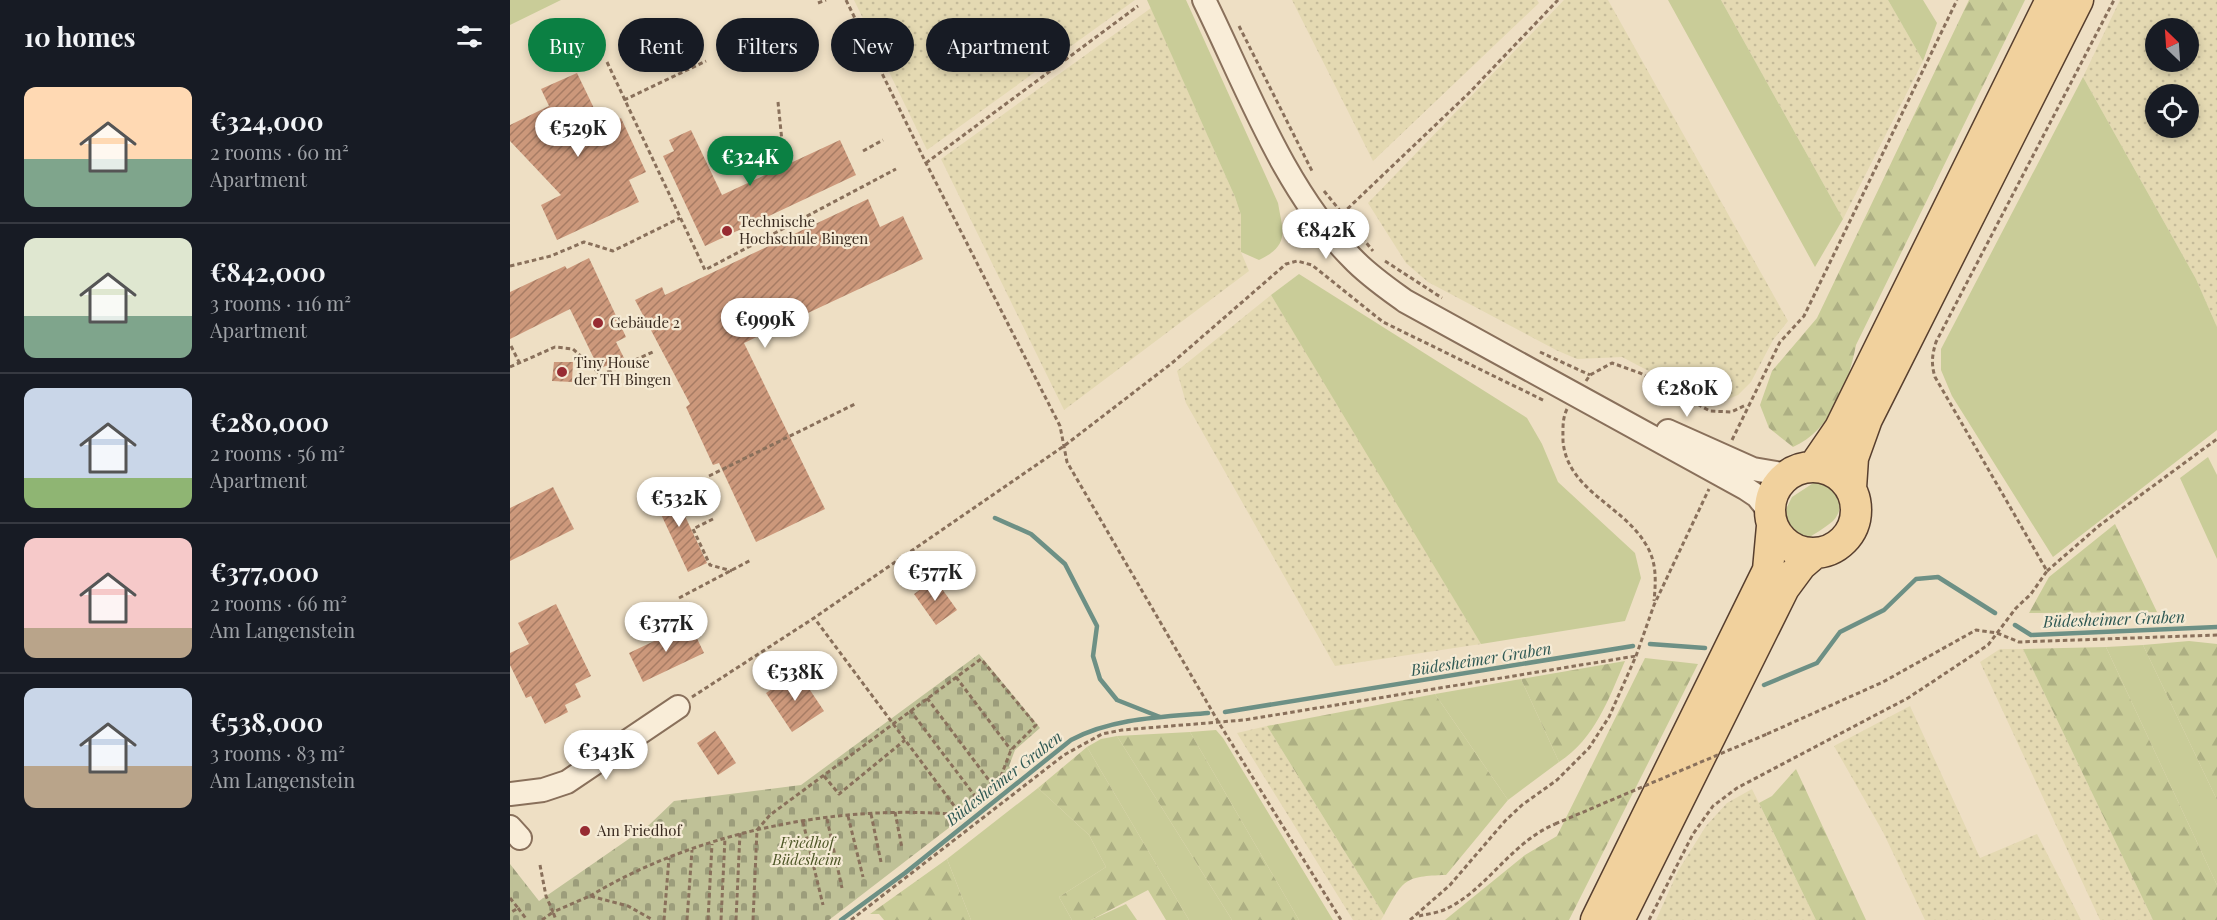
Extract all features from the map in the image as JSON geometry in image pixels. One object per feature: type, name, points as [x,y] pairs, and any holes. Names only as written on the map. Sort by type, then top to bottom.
[{"type":"main road","points":[[1596,920],[1768,570],[1773,493],[1801,471],[1840,428],[2052,0]]},
{"type":"main road","points":[[1619,920],[1784,588],[1801,565],[1815,554],[1839,545],[1854,525],[1855,500],[1851,488],[1855,450],[1867,418],[2078,0]]},
{"type":"main road","points":[[1801,471],[1832,471],[1851,488]]},
{"type":"main road","points":[[1771,519],[1785,543],[1794,549],[1815,554]]},
{"type":"street","points":[[1204,0],[1282,160],[1308,203],[1351,258],[1406,301],[1584,384],[1721,464],[1752,492],[1771,519]]},
{"type":"street","points":[[1721,464],[1761,471],[1801,471]]},
{"type":"street","points":[[510,794],[543,790],[613,764],[678,707]]},
{"type":"path","points":[[818,3],[826,0]]},
{"type":"path","points":[[846,0],[926,164],[1060,426],[1067,462],[1219,723],[1341,920]]},
{"type":"path","points":[[1342,214],[1468,94],[1558,0]]},
{"type":"path","points":[[1418,918],[1505,821],[1522,805],[1557,780],[1589,747],[1609,717],[1636,656],[1654,605],[1748,404],[1780,342],[1804,315],[1957,0]]},
{"type":"path","points":[[2047,571],[1935,377],[1932,354],[1936,342],[2114,0]]},
{"type":"path","points":[[926,164],[1138,6]]},
{"type":"path","points":[[1236,19],[1314,175]]},
{"type":"path","points":[[624,100],[706,61]]},
{"type":"path","points":[[606,62],[705,270],[896,169]]},
{"type":"path","points":[[778,102],[784,161]]},
{"type":"path","points":[[863,152],[883,140]]},
{"type":"path","points":[[1320,186],[1378,257],[1443,298]]},
{"type":"path","points":[[510,266],[551,256],[584,242],[606,251],[613,251],[681,218]]},
{"type":"path","points":[[678,707],[814,618],[1064,447],[1172,363],[1286,264],[1297,261],[1306,263],[1327,274],[1383,322],[1555,406]]},
{"type":"path","points":[[511,346],[519,362]]},
{"type":"path","points":[[510,367],[555,347],[573,349],[601,375],[653,352]]},
{"type":"path","points":[[1536,350],[1584,384]]},
{"type":"path","points":[[1654,605],[1657,570],[1646,543],[1624,519],[1588,489],[1573,471],[1564,452],[1565,411],[1584,384],[1612,363],[1640,373],[1710,411],[1731,412],[1748,404]]},
{"type":"path","points":[[709,476],[855,404]]},
{"type":"path","points":[[1649,920],[1693,834],[1713,806],[1737,788],[1908,698],[1988,645],[2016,608],[2031,594],[2047,571],[2100,525],[2217,439]]},
{"type":"path","points":[[713,519],[693,529],[710,565],[732,571]]},
{"type":"path","points":[[679,598],[751,560]]},
{"type":"path","points":[[814,618],[962,815]]},
{"type":"path","points":[[1410,920],[1446,910],[1478,886],[1518,846],[1538,832],[1883,682],[1976,630],[1997,633],[2019,642],[2217,634]]},
{"type":"path","points":[[851,920],[1064,755],[1087,741],[1122,730],[1219,723],[1636,656]]},
{"type":"path","points":[[542,920],[553,912],[590,896],[617,880],[669,858],[740,833],[757,830],[803,822],[895,812],[962,815],[994,787],[1011,750],[1036,725],[981,659],[770,815],[757,830],[753,920]]},
{"type":"path","points":[[956,677],[1011,750]]},
{"type":"path","points":[[927,698],[994,787]]},
{"type":"path","points":[[910,710],[978,801]]},
{"type":"path","points":[[824,776],[838,794],[905,740]]},
{"type":"path","points":[[895,812],[902,848]]},
{"type":"path","points":[[871,814],[881,862]]},
{"type":"path","points":[[848,816],[862,877]]},
{"type":"path","points":[[827,819],[843,888]]},
{"type":"path","points":[[803,822],[823,905]]},
{"type":"path","points":[[736,920],[740,833]]},
{"type":"path","points":[[721,920],[725,838]]},
{"type":"path","points":[[708,920],[712,843]]},
{"type":"path","points":[[687,920],[692,850]]},
{"type":"path","points":[[664,920],[669,858]]},
{"type":"path","points":[[540,865],[546,896],[556,920]]},
{"type":"path","points":[[590,896],[628,906],[653,920]]},
{"type":"path","points":[[510,898],[527,920]]},
{"type":"path","points":[[510,913],[518,908]]},
{"type":"shaded area","points":[[854,0],[1135,0],[1070,47],[1070,18],[926,18],[926,72],[1035,72],[927,150],[889,72],[914,72],[914,18],[863,18]]},
{"type":"shaded area","points":[[1292,0],[1537,0],[1539,3],[1373,161]]},
{"type":"shaded area","points":[[1564,0],[1608,0],[1788,321],[1773,340],[1751,382],[1738,395],[1721,402],[1706,401],[1622,357],[1577,359],[1556,350],[1428,282],[1406,263],[1368,203]]},
{"type":"shaded area","points":[[1721,0],[1888,0],[1923,61],[1843,219]]},
{"type":"shaded area","points":[[2120,0],[2217,0],[2217,327],[2196,279],[2083,77]]},
{"type":"shaded area","points":[[1151,8],[1235,197],[1241,215],[1241,252],[1249,271],[1064,410],[941,159],[1062,72],[1070,72],[1070,66]]},
{"type":"shaded area","points":[[1271,295],[1481,644],[1335,666],[1186,403],[1177,371]]},
{"type":"shaded area","points":[[2000,649],[2023,649],[2153,920],[2100,920],[1980,662]]},
{"type":"shaded area","points":[[1910,706],[1980,858],[2037,834],[2081,920],[1925,920],[1883,832],[1834,746]]},
{"type":"shaded area","points":[[1267,726],[1384,915],[1381,920],[1353,920],[1237,733]]},
{"type":"shaded area","points":[[1752,789],[1816,920],[1656,920],[1678,871],[1706,826],[1727,803]]},
{"type":"green space","points":[[510,0],[561,0],[510,25]]},
{"type":"green space","points":[[1147,0],[1186,0],[1278,203],[1282,230],[1280,243],[1276,249],[1259,260],[1241,252],[1241,215],[1235,197]]},
{"type":"green space","points":[[1668,0],[1721,0],[1843,219],[1815,267]]},
{"type":"green space","points":[[1888,0],[1923,0],[1937,23],[1923,61]]},
{"type":"green space","points":[[1969,0],[2025,0],[1856,345],[1849,374],[1836,404],[1818,430],[1793,447],[1769,428],[1760,405],[1772,371],[1817,318]]},
{"type":"green space","points":[[2083,77],[2196,279],[2217,327],[2217,430],[2053,557],[1952,396],[1941,370],[1941,349]]},
{"type":"green space","points":[[1299,274],[1527,418],[1542,444],[1558,482],[1635,553],[1641,578],[1625,621],[1481,644],[1271,295]]},
{"type":"green space","points":[[2208,457],[2217,475],[2217,559],[2180,478]]},
{"type":"green space","points":[[1821,478],[1836,490],[1839,496],[1839,509],[1833,521],[1805,540],[1790,530],[1785,511],[1792,497]]},
{"type":"green space","points":[[2115,524],[2157,612],[2029,613],[2049,577]]},
{"type":"green space","points":[[2189,641],[2217,644],[2217,800],[2143,645]]},
{"type":"green space","points":[[2143,645],[2217,800],[2217,885],[2106,647]]},
{"type":"green space","points":[[2106,647],[2217,885],[2217,920],[2153,920],[2023,649]]},
{"type":"green space","name":"Friedhof Büdesheim","points":[[979,654],[1040,728],[1015,750],[1009,766],[1015,777],[829,920],[510,920],[510,864],[539,901],[649,825],[674,801],[801,785]]},
{"type":"green space","points":[[1645,658],[1698,664],[1569,920],[1445,920],[1525,855],[1557,836]]},
{"type":"green space","points":[[1625,661],[1600,717],[1572,753],[1559,762],[1521,679]]},
{"type":"green space","points":[[1521,679],[1559,762],[1508,800],[1435,694]]},
{"type":"green space","points":[[1435,694],[1508,800],[1446,875],[1421,877],[1406,882],[1384,915],[1267,726]]},
{"type":"green space","points":[[1216,730],[1333,920],[1299,920],[1190,732]]},
{"type":"green space","points":[[1190,732],[1299,920],[1232,920],[1117,736]]},
{"type":"green space","points":[[1117,736],[1232,920],[1189,920],[1087,747],[1101,739]]},
{"type":"green space","points":[[1087,747],[1189,920],[1166,920],[1148,890],[1091,920],[1072,920],[1059,897],[1106,867],[1089,835],[1038,788]]},
{"type":"green space","points":[[1796,769],[1866,920],[1816,920],[1759,803],[1772,796]]},
{"type":"green space","points":[[1038,788],[1089,835],[1106,867],[1059,897],[1072,920],[971,920],[947,859]]},
{"type":"green space","points":[[947,859],[971,920],[884,920],[879,914],[870,914]]},
{"type":"green space","points":[[1126,904],[1137,920],[1091,920]]},
{"type":"building","points":[[577,73],[603,127],[621,118],[646,172],[629,180],[639,202],[557,240],[541,205],[561,195],[510,141],[510,125],[549,106],[541,89]]},
{"type":"building","points":[[691,130],[722,195],[840,140],[856,175],[705,246],[663,156],[674,151],[669,140]]},
{"type":"building","points":[[868,199],[880,227],[903,216],[923,259],[744,343],[825,509],[756,542],[719,463],[713,465],[686,407],[690,404],[635,300],[662,287],[665,295]]},
{"type":"building","name":"Gebäude 2","points":[[589,258],[626,337],[616,342],[624,358],[599,369],[570,309],[510,339],[510,292],[565,266],[567,269]]},
{"type":"building","name":"Tiny House der TH Bingen","points":[[554,362],[573,362],[572,382],[552,381]]},
{"type":"building","points":[[670,484],[707,563],[688,572],[651,493]]},
{"type":"building","points":[[553,487],[574,529],[510,561],[510,508]]},
{"type":"building","points":[[935,579],[957,610],[936,625],[914,594]]},
{"type":"building","points":[[556,604],[591,676],[575,684],[581,697],[565,705],[568,712],[545,724],[531,696],[526,698],[510,665],[510,653],[529,644],[518,623]]},
{"type":"building","points":[[690,624],[704,653],[643,682],[629,653]]},
{"type":"building","points":[[798,672],[824,711],[792,732],[766,693]]},
{"type":"building","points":[[715,731],[736,763],[718,775],[697,743]]},
{"type":"waterway","points":[[995,518],[1031,534],[1065,564],[1097,626],[1093,656],[1100,679],[1117,700],[1160,717]]},
{"type":"waterway","name":"Büdesheimer Graben","points":[[1764,685],[1817,663],[1840,632],[1884,610],[1916,579],[1938,577],[1995,613]]},
{"type":"waterway","name":"Büdesheimer Graben","points":[[2015,625],[2031,635],[2217,627]]},
{"type":"waterway","name":"Büdesheimer Graben","points":[[1650,644],[1705,648]]},
{"type":"waterway","name":"Büdesheimer Graben","points":[[1225,712],[1633,646]]},
{"type":"waterway","name":"Büdesheimer Graben","points":[[841,920],[905,873],[1071,740],[1120,723],[1208,713]]},
{"type":"place","name":"Technische Hochschule Bingen","points":[[727,231]]},
{"type":"place","name":"Gebäude 2","points":[[598,323]]},
{"type":"place","name":"Tiny House der TH Bingen","points":[[562,372]]},
{"type":"place","name":"Am Friedhof","points":[[585,831]]}]
